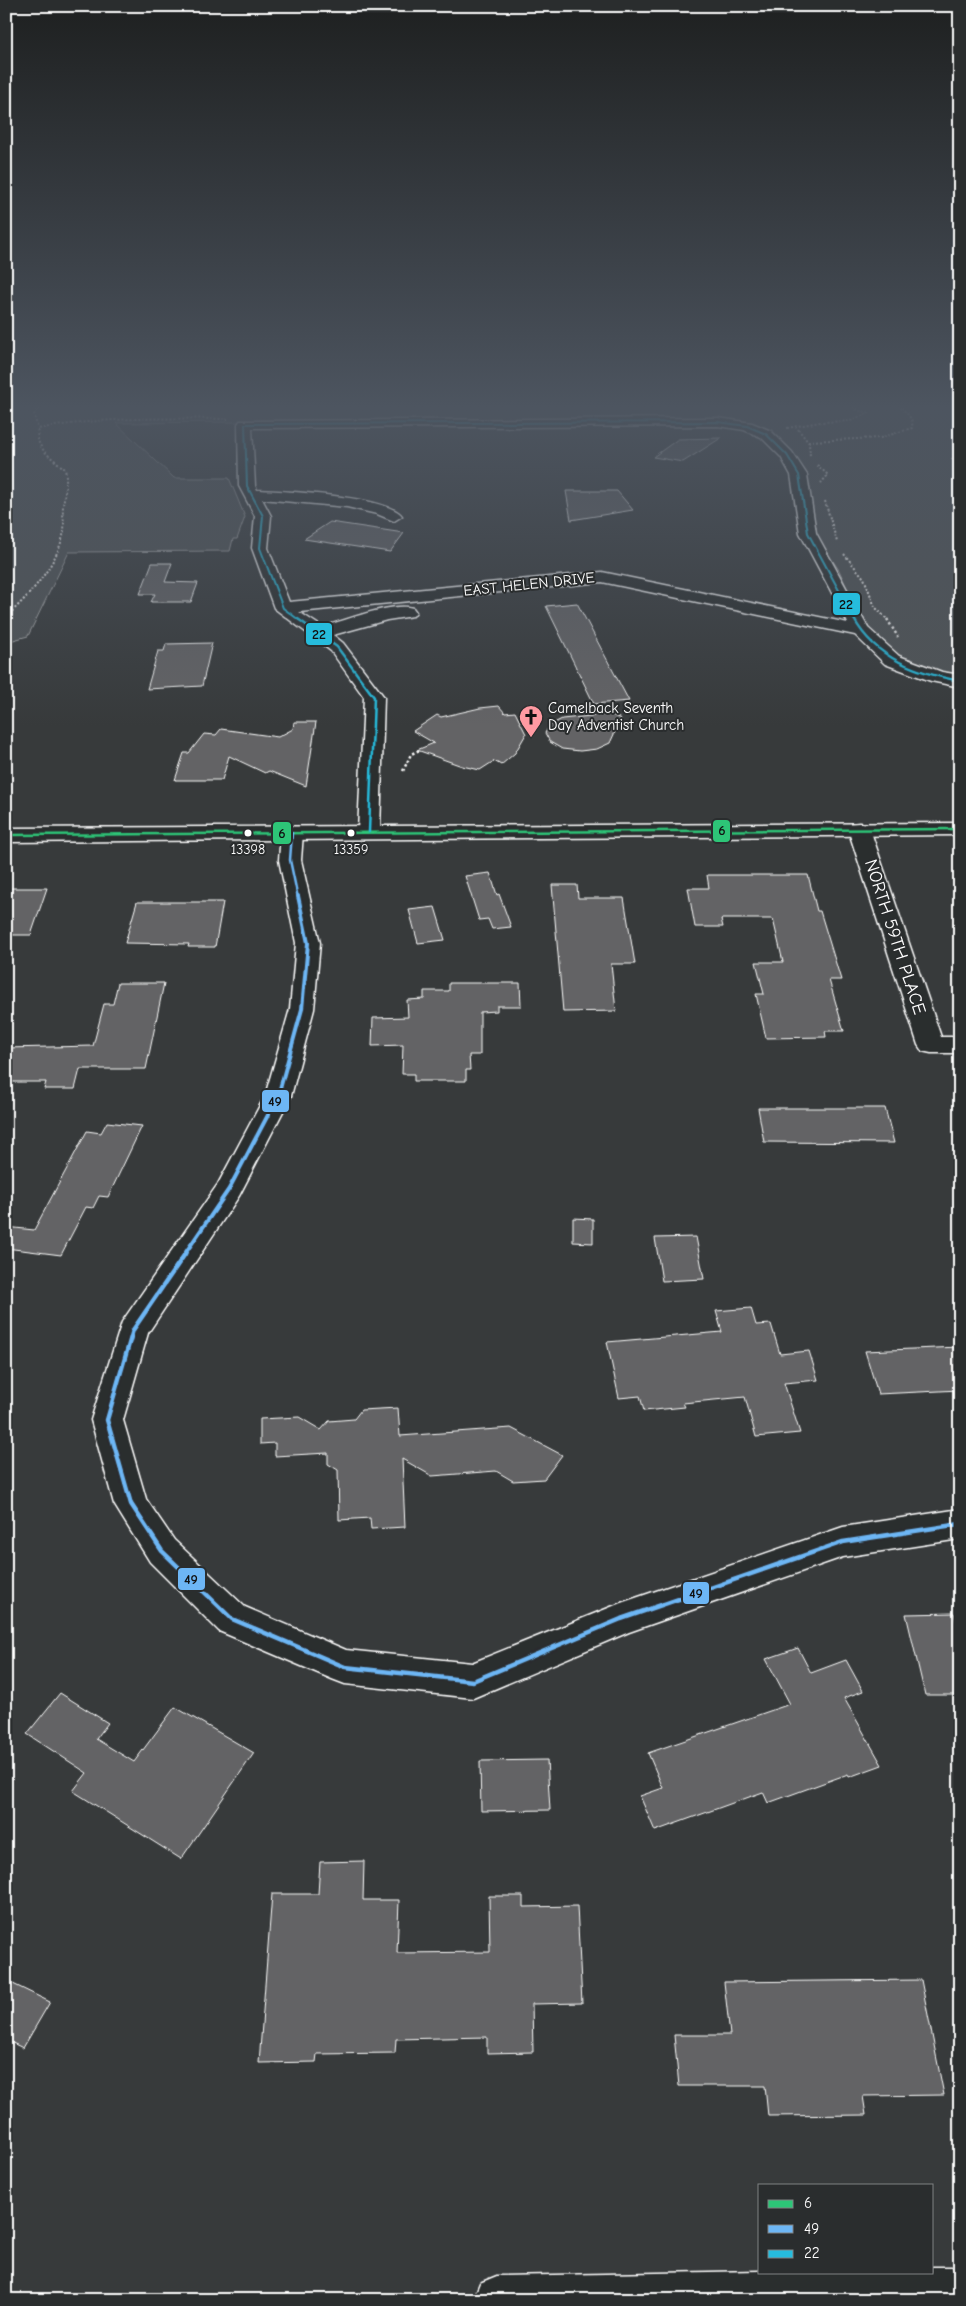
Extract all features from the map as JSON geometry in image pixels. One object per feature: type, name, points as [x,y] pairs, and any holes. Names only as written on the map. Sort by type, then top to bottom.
[{"type":"street","points":[[262,512],[264,516],[260,548],[283,608],[337,647],[374,697],[369,785],[369,832]]},
{"type":"street","points":[[387,512],[394,516]]},
{"type":"street","points":[[805,512],[808,532],[861,631],[892,660],[938,677],[960,681]]},
{"type":"street","name":"EAST HELEN DRIVE","points":[[283,608],[602,577],[861,631]]},
{"type":"street","points":[[318,634],[386,615],[511,597],[564,593]]},
{"type":"street","name":"NORTH 59TH PLACE","points":[[859,829],[931,1045],[960,1044]]},
{"type":"street","points":[[6,835],[960,829]]},
{"type":"street","points":[[292,833],[290,860],[308,943],[302,1009],[278,1096],[229,1189],[132,1330],[107,1420],[131,1504],[162,1551],[232,1619],[345,1667],[473,1681],[621,1619],[843,1542],[960,1524]]},
{"type":"street","points":[[497,2300],[960,2291]]},
{"type":"path","points":[[6,617],[34,589],[57,550],[64,529],[63,512]]},
{"type":"path","points":[[827,512],[828,518],[835,529],[841,549],[864,578],[876,607],[890,622],[900,641]]},
{"type":"path","points":[[403,771],[411,754],[420,750]]},
{"type":"shaded area","points":[[6,512],[243,512],[245,517],[237,539],[233,539],[230,551],[69,552],[28,636],[6,642]]},
{"type":"shaded area","points":[[813,512],[960,512],[960,675],[939,672],[907,661],[893,653],[870,629],[855,606],[839,570],[818,539]]},
{"type":"building","points":[[570,512],[623,512],[571,520]]},
{"type":"building","points":[[330,522],[404,533],[390,552],[304,539]]},
{"type":"building","points":[[152,563],[172,563],[165,582],[198,583],[191,602],[151,602],[155,594],[140,594]]},
{"type":"building","points":[[577,603],[629,701],[594,704],[546,606]]},
{"type":"building","points":[[212,643],[202,686],[147,689],[158,651],[164,651],[166,644]]},
{"type":"building","points":[[499,706],[505,713],[515,712],[526,734],[515,753],[501,765],[494,761],[480,770],[462,766],[417,750],[434,743],[413,731],[437,715],[441,717],[480,708]]},
{"type":"building","points":[[610,714],[621,719],[610,743],[597,749],[580,751],[562,749],[550,742],[545,733],[550,725],[562,719]]},
{"type":"building","points":[[294,722],[316,722],[306,786],[269,771],[265,773],[229,756],[222,780],[175,780],[184,753],[189,753],[204,734],[216,735],[221,729],[278,737],[293,729]]},
{"type":"building","points":[[490,873],[511,927],[492,929],[488,919],[479,920],[465,876]]},
{"type":"building","points":[[707,875],[808,875],[817,911],[820,911],[841,980],[829,980],[844,1031],[825,1031],[826,1037],[766,1038],[756,994],[764,994],[756,962],[783,962],[773,919],[721,919],[723,927],[695,927],[688,888],[709,888]]},
{"type":"building","points":[[552,885],[577,885],[578,898],[624,898],[635,964],[611,964],[616,1011],[563,1012]]},
{"type":"building","points":[[6,888],[47,888],[31,935],[6,935]]},
{"type":"building","points":[[137,902],[223,902],[215,947],[188,947],[189,944],[125,943]]},
{"type":"building","points":[[435,907],[445,940],[418,943],[409,910]]},
{"type":"building","points":[[118,983],[164,983],[146,1069],[80,1069],[75,1089],[44,1089],[46,1082],[6,1082],[6,1048],[93,1046],[104,1004],[113,1004]]},
{"type":"building","points":[[449,983],[520,983],[521,1006],[497,1006],[497,1011],[480,1012],[480,1055],[469,1055],[470,1070],[466,1070],[466,1081],[414,1081],[414,1074],[402,1074],[403,1045],[372,1046],[373,1018],[408,1017],[407,1000],[424,999],[424,991],[449,991]]},
{"type":"building","points":[[758,1108],[885,1108],[894,1143],[764,1142]]},
{"type":"building","points":[[107,1122],[142,1126],[108,1197],[99,1196],[93,1208],[86,1207],[61,1255],[6,1248],[6,1227],[34,1230],[87,1131],[101,1133]]},
{"type":"building","points":[[573,1218],[593,1219],[593,1243],[573,1242]]},
{"type":"building","points":[[696,1237],[704,1279],[662,1281],[655,1238]]},
{"type":"building","points":[[751,1308],[756,1325],[771,1324],[780,1354],[809,1351],[818,1380],[784,1383],[800,1433],[756,1437],[745,1397],[683,1403],[685,1407],[644,1411],[640,1396],[619,1398],[607,1342],[722,1332],[716,1311]]},
{"type":"building","points":[[960,1347],[960,1390],[878,1394],[865,1351]]},
{"type":"building","points":[[398,1408],[400,1436],[511,1428],[562,1455],[544,1479],[513,1481],[496,1471],[432,1476],[402,1459],[405,1527],[371,1529],[370,1518],[339,1520],[338,1470],[328,1464],[328,1453],[275,1456],[275,1443],[260,1444],[260,1419],[299,1417],[321,1430],[329,1421],[354,1419],[361,1410]]},
{"type":"building","points":[[954,1613],[957,1624],[960,1624],[960,1695],[925,1695],[906,1614]]},
{"type":"building","points":[[798,1648],[811,1673],[846,1660],[863,1691],[844,1698],[882,1765],[849,1777],[848,1774],[768,1803],[763,1792],[655,1831],[640,1796],[663,1788],[648,1753],[790,1704],[766,1659]]},
{"type":"building","points":[[60,1693],[108,1723],[96,1739],[134,1762],[175,1707],[254,1753],[181,1859],[73,1791],[87,1773],[27,1734]]},
{"type":"building","points":[[547,1760],[550,1810],[481,1811],[480,1761]]},
{"type":"building","points":[[364,1861],[363,1900],[399,1900],[397,1953],[490,1952],[489,1896],[523,1896],[523,1907],[577,1906],[582,2003],[532,2004],[533,2052],[487,2053],[487,2037],[396,2039],[395,2053],[317,2054],[316,2062],[259,2063],[272,1894],[318,1894],[320,1862]]},
{"type":"building","points":[[921,1980],[944,2095],[863,2096],[866,2115],[768,2116],[765,2086],[679,2086],[674,2035],[730,2035],[724,1982]]},
{"type":"building","points":[[13,1984],[50,2002],[23,2048],[6,2040],[6,1996]]},
{"type":"transit line","name":"22","points":[[261,512],[263,516],[260,548],[283,608],[337,647],[374,697],[369,785],[369,832]]},
{"type":"transit line","name":"22","points":[[805,512],[808,533],[861,631],[892,660],[938,677],[960,681]]},
{"type":"transit line","name":"6","points":[[6,835],[960,829]]},
{"type":"transit line","name":"49","points":[[292,833],[290,860],[308,943],[302,1009],[278,1096],[229,1189],[133,1330],[107,1420],[131,1504],[162,1551],[232,1619],[345,1667],[473,1681],[621,1619],[843,1542],[960,1524]]},
{"type":"place","name":"Camelback Seventh Day Adventist Church","points":[[531,738]]},
{"type":"place","name":"13398","points":[[248,833]]},
{"type":"place","name":"13359","points":[[351,833]]}]
